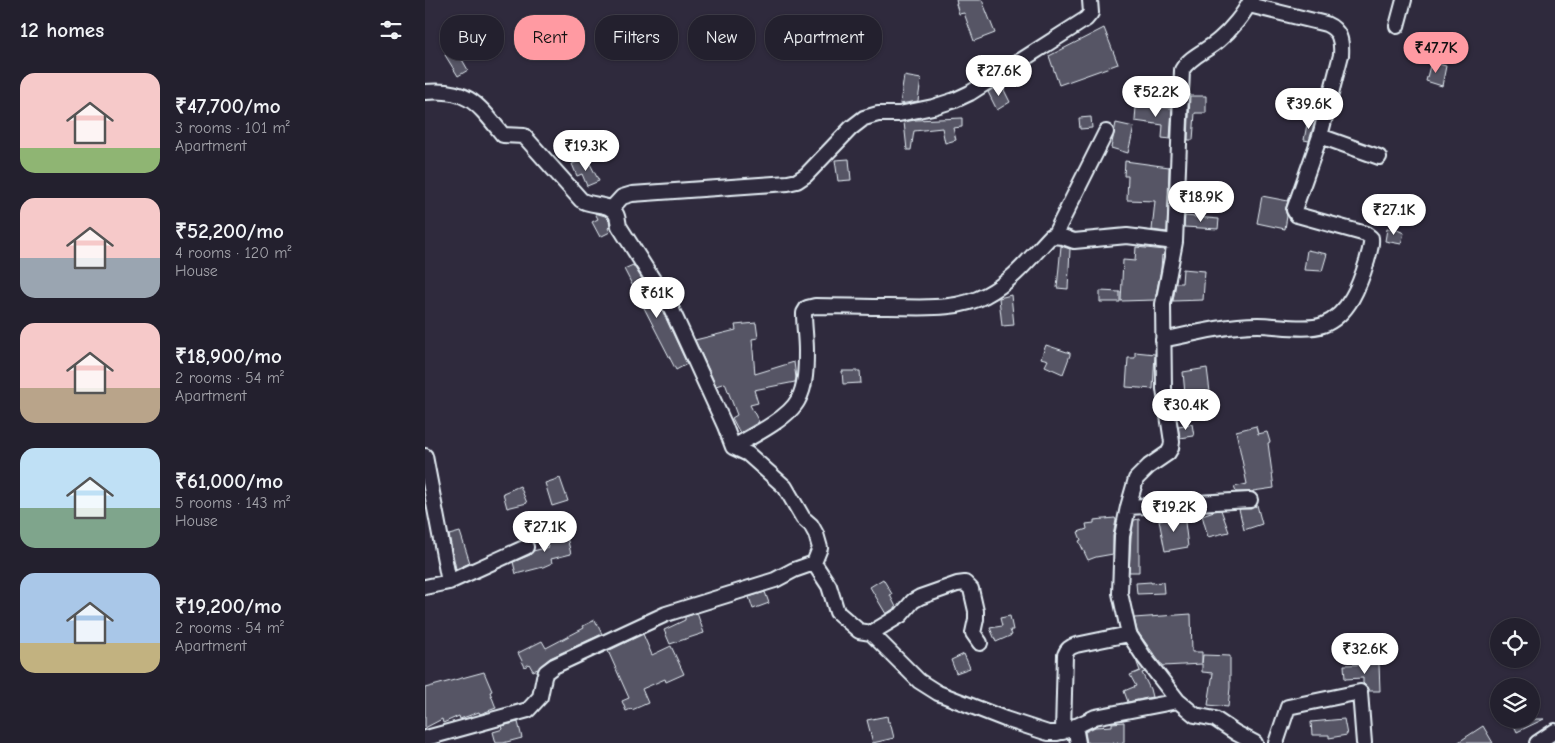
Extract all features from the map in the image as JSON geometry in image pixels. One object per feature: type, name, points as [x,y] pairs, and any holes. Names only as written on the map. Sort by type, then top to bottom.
[{"type":"street","points":[[611,209],[620,198],[632,194],[793,182],[806,175],[851,128],[864,118],[878,114],[899,114],[933,107],[970,93],[1086,19],[1091,13],[1090,0]]},
{"type":"street","points":[[1397,26],[1404,0]]},
{"type":"street","points":[[1163,340],[1218,328],[1257,325],[1319,326],[1326,324],[1342,312],[1351,300],[1361,279],[1371,241],[1369,236],[1301,216],[1296,213],[1295,206],[1320,136],[1341,55],[1341,41],[1339,35],[1332,27],[1250,2],[1224,35],[1189,62],[1182,70],[1175,242],[1163,304],[1163,340],[1164,389],[1172,442],[1171,448],[1163,457],[1149,466],[1136,480],[1122,536],[1120,593],[1129,634],[1178,701],[1195,715],[1215,719],[1255,743]]},
{"type":"street","points":[[425,92],[449,92],[464,95],[476,104],[503,135],[524,136],[581,200],[589,204],[611,209],[616,214],[619,226],[671,308],[733,447],[748,454],[785,487],[803,518],[811,525],[820,548],[814,563],[794,570],[775,580],[666,614],[554,666],[546,672],[540,698],[528,710],[425,738]]},
{"type":"street","points":[[1054,236],[1106,132]]},
{"type":"street","points":[[1320,136],[1379,157]]},
{"type":"street","points":[[733,447],[783,416],[794,407],[798,400],[805,378],[804,316],[807,308],[815,306],[941,307],[965,303],[978,299],[999,287],[1029,261],[1051,236],[1063,237],[1074,241],[1127,236],[1175,242]]},
{"type":"street","points":[[425,456],[449,582]]},
{"type":"street","points":[[1128,508],[1250,500]]},
{"type":"street","points":[[425,587],[449,582],[526,548]]},
{"type":"street","points":[[814,563],[829,586],[837,612],[859,630],[871,633],[919,680],[938,693],[1005,719],[1048,733],[1069,729],[1095,717],[1178,701]]},
{"type":"street","points":[[871,633],[901,615],[916,599],[957,584],[965,583],[970,586],[973,594],[977,615],[973,633],[980,644]]},
{"type":"street","points":[[1078,743],[1069,729],[1066,651],[1076,645],[1129,634]]},
{"type":"street","points":[[1276,743],[1288,707],[1360,692],[1364,743]]},
{"type":"street","points":[[1537,743],[1555,731]]},
{"type":"building","points":[[956,0],[982,0],[995,33],[974,41],[964,13],[959,14]]},
{"type":"building","points":[[1104,28],[1118,64],[1059,85],[1049,56]]},
{"type":"building","points":[[448,60],[462,60],[468,70],[458,76]]},
{"type":"building","points":[[1431,62],[1446,66],[1442,86],[1426,81]]},
{"type":"building","points":[[904,76],[921,79],[918,101],[900,104]]},
{"type":"building","points":[[1002,83],[1010,102],[997,110],[988,92]]},
{"type":"building","points":[[1190,96],[1206,96],[1206,113],[1195,113],[1193,140],[1188,140]]},
{"type":"building","points":[[1136,106],[1172,108],[1170,139],[1162,138],[1163,125],[1135,121]]},
{"type":"building","points":[[1091,117],[1092,128],[1080,129],[1079,118]]},
{"type":"building","points":[[962,118],[962,127],[953,128],[956,140],[945,143],[942,128],[914,131],[911,150],[907,150],[904,122]]},
{"type":"building","points":[[1308,119],[1315,121],[1309,141],[1304,140]]},
{"type":"building","points":[[1116,123],[1134,127],[1128,153],[1111,148]]},
{"type":"building","points":[[587,158],[599,181],[587,186],[582,174],[577,176],[572,164]]},
{"type":"building","points":[[849,159],[851,180],[838,181],[835,160]]},
{"type":"building","points":[[1125,161],[1169,167],[1167,232],[1152,230],[1155,201],[1127,200],[1128,176],[1124,176]]},
{"type":"building","points":[[1262,196],[1288,201],[1285,210],[1287,216],[1285,229],[1257,223]]},
{"type":"building","points":[[595,213],[605,216],[609,220],[610,226],[608,228],[610,232],[600,237],[592,222],[598,219]]},
{"type":"building","points":[[1185,216],[1219,219],[1218,229],[1184,227]]},
{"type":"building","points":[[1387,229],[1395,229],[1404,233],[1401,244],[1385,241]]},
{"type":"building","points":[[1061,246],[1070,249],[1068,289],[1057,288]]},
{"type":"building","points":[[1136,247],[1165,250],[1162,255],[1155,300],[1121,301],[1123,260],[1135,261]]},
{"type":"building","points":[[1307,250],[1327,254],[1322,271],[1304,270]]},
{"type":"building","points":[[633,265],[655,304],[658,303],[663,312],[687,364],[676,370],[624,269]]},
{"type":"building","points":[[1183,269],[1205,271],[1203,300],[1173,301],[1176,283],[1182,283]]},
{"type":"building","points":[[1100,291],[1120,292],[1120,302],[1100,302]]},
{"type":"building","points":[[1011,295],[1014,325],[1002,326],[999,298]]},
{"type":"building","points":[[756,323],[758,338],[752,339],[755,374],[794,362],[796,378],[795,382],[754,390],[758,403],[750,405],[759,422],[740,433],[732,418],[737,415],[725,383],[716,386],[695,340],[736,330],[735,325]]},
{"type":"building","points":[[1046,345],[1070,353],[1063,374],[1045,366],[1048,360],[1041,358]]},
{"type":"building","points":[[1135,352],[1155,354],[1153,389],[1126,387],[1128,358],[1135,358]]},
{"type":"building","points":[[1207,368],[1210,392],[1185,394],[1183,372]]},
{"type":"building","points":[[842,371],[860,371],[861,383],[843,384]]},
{"type":"building","points":[[1192,424],[1194,436],[1180,438],[1178,426]]},
{"type":"building","points":[[1256,426],[1258,434],[1267,432],[1270,442],[1268,443],[1274,488],[1253,492],[1236,492],[1234,487],[1247,484],[1236,431]]},
{"type":"building","points":[[560,478],[568,501],[552,506],[545,483]]},
{"type":"building","points":[[520,486],[527,503],[507,508],[503,493]]},
{"type":"building","points":[[1257,505],[1262,524],[1244,530],[1239,509],[1251,509]]},
{"type":"building","points":[[1221,510],[1229,532],[1208,537],[1202,515]]},
{"type":"building","points":[[1184,514],[1188,547],[1165,551],[1159,520]]},
{"type":"building","points":[[1115,518],[1113,554],[1088,560],[1079,541],[1081,540],[1078,532],[1087,529],[1086,524],[1094,523],[1094,520]]},
{"type":"building","points":[[1139,519],[1139,572],[1129,572],[1134,520]]},
{"type":"building","points":[[565,529],[571,554],[551,559],[552,563],[543,567],[516,574],[513,562],[530,555],[533,551],[549,547],[545,535]]},
{"type":"building","points":[[460,532],[470,563],[456,569],[449,535]]},
{"type":"building","points":[[883,579],[892,594],[890,595],[896,607],[886,614],[870,587]]},
{"type":"building","points":[[1163,582],[1164,593],[1137,594],[1136,583]]},
{"type":"building","points":[[765,592],[769,603],[753,609],[749,597]]},
{"type":"building","points":[[697,613],[704,633],[670,644],[664,630],[685,620],[685,617]]},
{"type":"building","points":[[1191,614],[1192,652],[1202,652],[1202,663],[1203,655],[1230,656],[1228,707],[1208,705],[1213,673],[1202,672],[1202,664],[1163,666],[1137,631],[1134,618]]},
{"type":"building","points":[[1010,616],[1013,630],[1010,630],[1012,635],[996,642],[990,628],[1002,626],[1000,618]]},
{"type":"building","points":[[595,620],[602,634],[550,658],[538,669],[533,671],[529,664],[525,667],[518,653],[542,641],[546,648]]},
{"type":"building","points":[[643,634],[652,655],[671,646],[684,674],[666,682],[665,679],[642,689],[648,703],[626,711],[622,701],[629,698],[608,651]]},
{"type":"building","points":[[964,654],[970,668],[956,673],[951,660]]},
{"type":"building","points":[[1136,660],[1145,672],[1142,673],[1152,697],[1128,702],[1124,691],[1136,686],[1130,675],[1140,671]]},
{"type":"building","points":[[1379,664],[1380,691],[1369,691],[1363,683],[1363,678],[1345,679],[1344,665]]},
{"type":"building","points":[[484,672],[492,691],[490,692],[496,708],[460,719],[459,716],[443,723],[442,719],[425,728],[425,688]]},
{"type":"building","points":[[887,716],[894,738],[873,743],[867,720]]},
{"type":"building","points":[[1344,719],[1347,735],[1329,738],[1329,735],[1312,735],[1311,722]]},
{"type":"building","points":[[518,722],[522,738],[496,743],[493,732],[503,729],[502,726]]},
{"type":"building","points":[[1124,722],[1124,743],[1087,743],[1085,732],[1095,727],[1112,726],[1112,723]]},
{"type":"building","points":[[1483,726],[1493,743],[1457,743]]},
{"type":"building","points":[[1515,728],[1525,728],[1517,732]]}]
